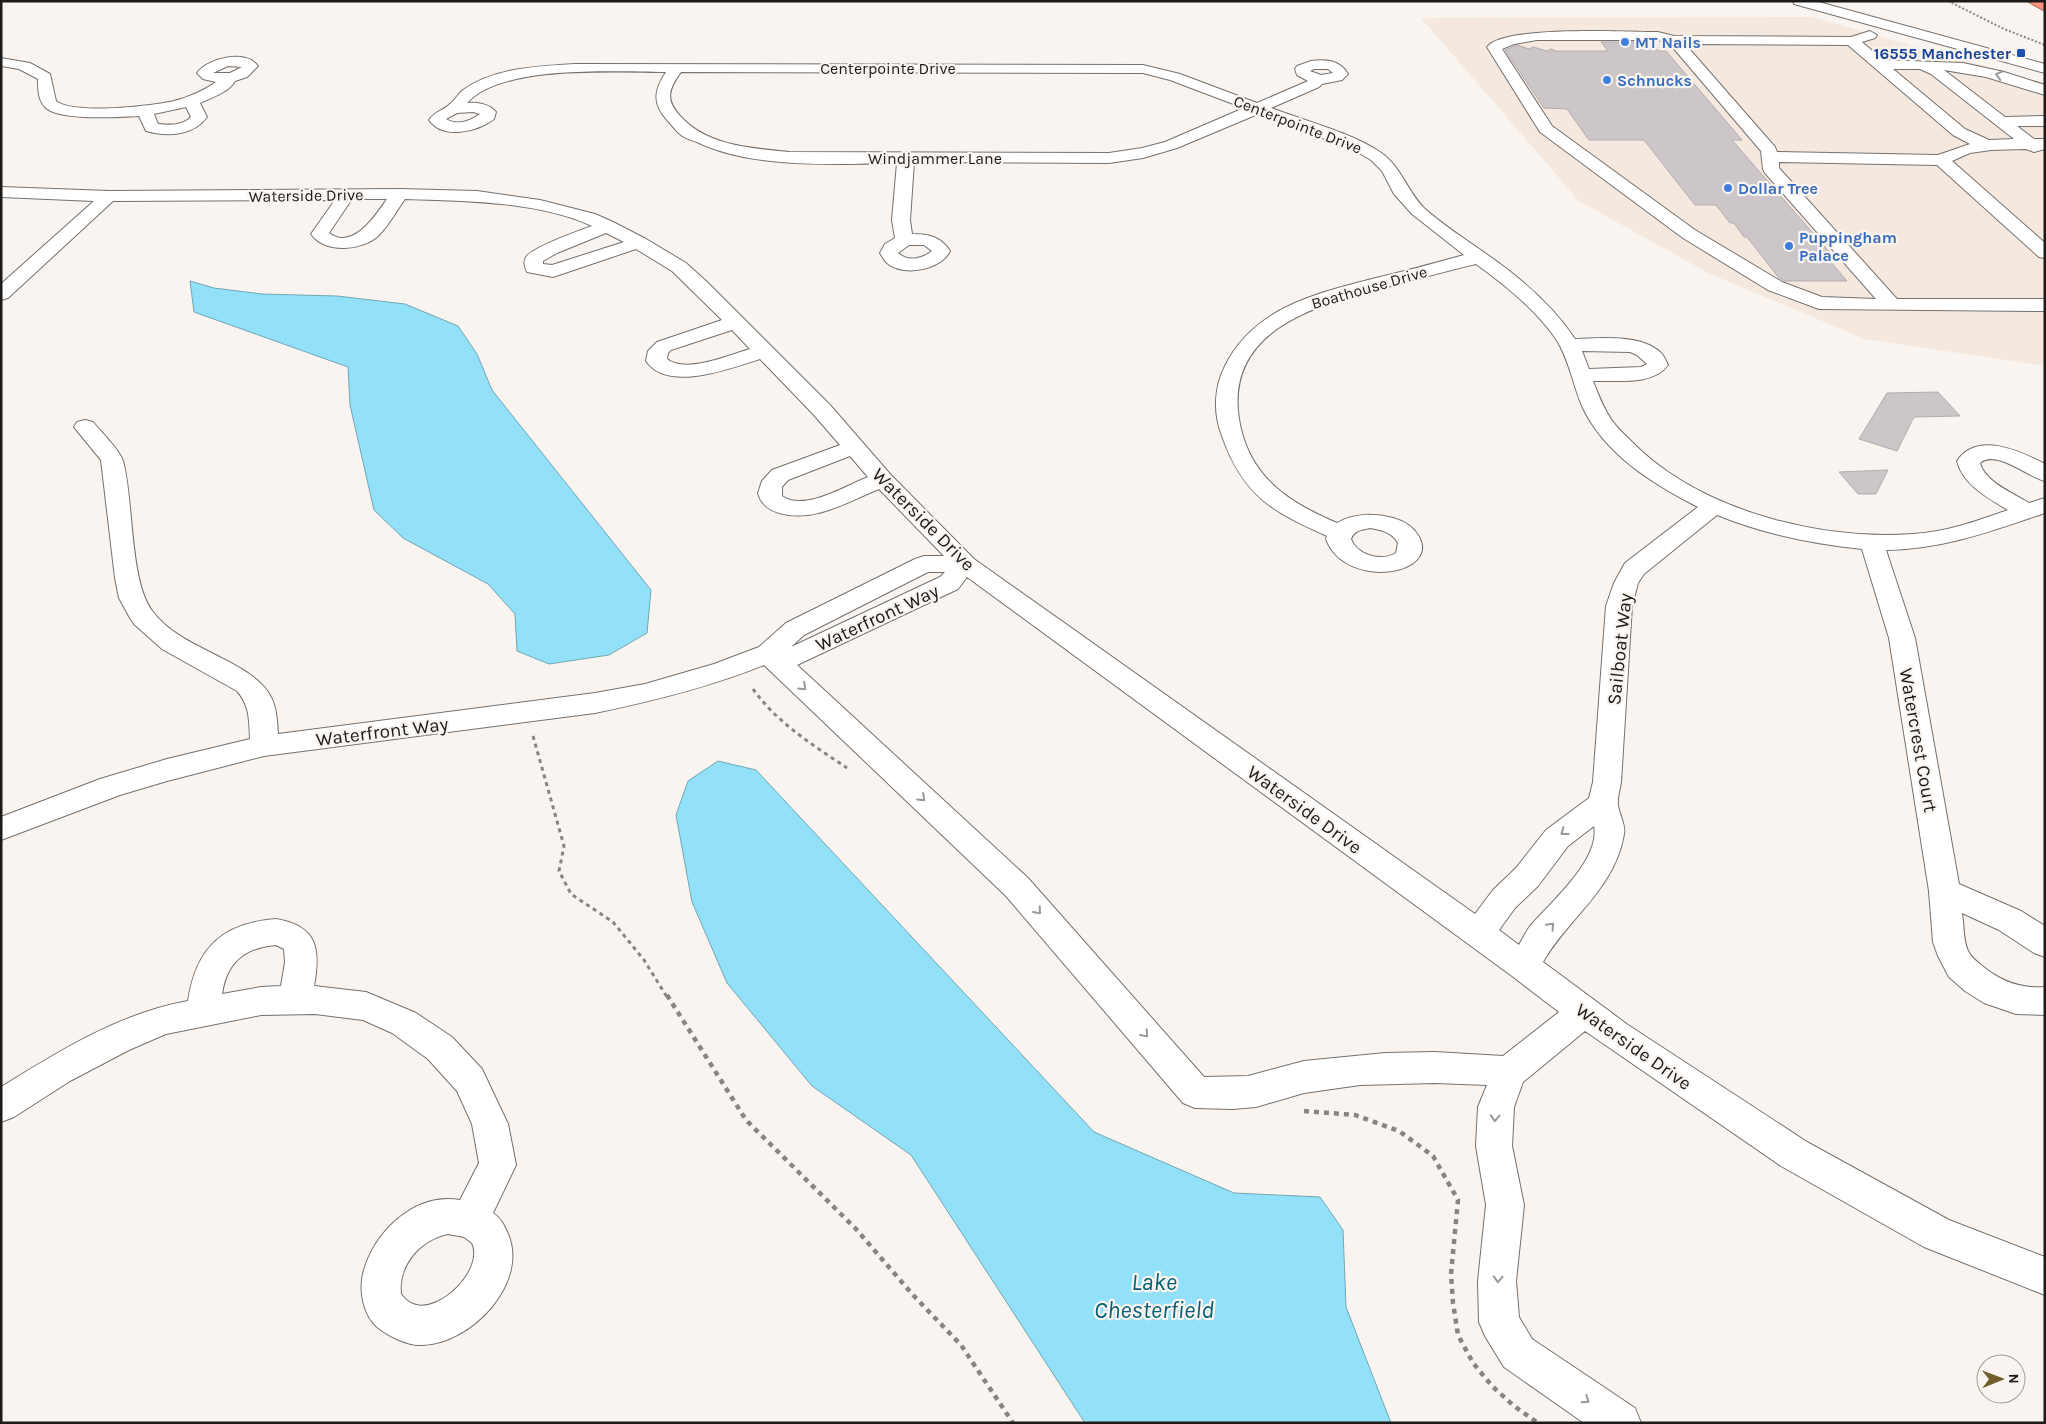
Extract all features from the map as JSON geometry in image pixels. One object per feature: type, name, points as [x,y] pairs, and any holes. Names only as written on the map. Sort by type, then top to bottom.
[{"type":"highway","points":[[2033,1],[2045,7]]},
{"type":"street","points":[[1799,1],[2045,69]]},
{"type":"street","points":[[1890,27],[1852,41],[1674,40],[1658,36],[1538,36],[1511,40],[1494,47],[1546,129],[1689,234],[1775,286],[1819,304],[2045,305]]},
{"type":"street","points":[[1674,40],[1769,150],[1771,169],[1892,305]]},
{"type":"street","points":[[1852,41],[1959,132],[1986,145]]},
{"type":"street","points":[[1,62],[22,65],[40,73],[45,78],[48,100],[52,106],[60,109],[94,113],[145,110],[190,100],[221,87],[227,82],[228,77]]},
{"type":"street","points":[[1880,64],[1952,65],[2019,81],[2045,92]]},
{"type":"street","points":[[1923,65],[1936,71],[2001,122],[2037,144],[2045,156]]},
{"type":"street","name":"Centerpointe Drive","points":[[454,109],[468,94],[483,86],[534,72],[574,68],[1123,68],[1152,71],[1175,77],[1360,147],[1385,164],[1403,193],[1419,212],[1480,256],[1539,308],[1569,345],[1582,374],[1593,409],[1619,444],[1664,480],[1714,506],[1751,521],[1794,531],[1872,542],[1913,542],[1942,537],[1971,530],[2036,508]]},
{"type":"street","name":"Windjammer Lane","points":[[676,68],[663,91],[663,99],[666,110],[672,120],[683,130],[705,142],[727,149],[775,156],[1109,158],[1143,153],[1170,145],[1314,84],[1318,79]]},
{"type":"street","points":[[145,110],[152,128],[168,129],[188,126],[196,122],[199,117],[190,100]]},
{"type":"street","points":[[1918,121],[1946,120]]},
{"type":"street","points":[[2001,122],[2045,121]]},
{"type":"street","points":[[1770,158],[1940,160],[1955,152],[1986,145],[2037,144]]},
{"type":"street","points":[[904,240],[901,220],[906,158]]},
{"type":"street","points":[[1940,160],[2045,253]]},
{"type":"street","name":"Waterside Drive","points":[[1,192],[109,196],[400,194],[477,196],[540,205],[589,218],[640,243],[679,267],[736,322],[822,410],[882,479],[966,564],[1524,966],[1616,1036],[1794,1154],[1937,1234],[2045,1276]]},
{"type":"street","points":[[347,195],[322,230],[320,234],[323,238],[340,242],[368,235],[400,194]]},
{"type":"street","points":[[1,294],[109,196]]},
{"type":"street","points":[[607,226],[552,249],[534,260],[534,268],[553,271],[616,249],[640,243]]},
{"type":"street","name":"Boathouse Drive","points":[[1340,533],[1288,509],[1258,485],[1243,461],[1226,418],[1225,404],[1228,383],[1236,362],[1248,346],[1264,330],[1299,308],[1320,299],[1480,256]]},
{"type":"street","points":[[736,322],[664,346],[658,351],[656,361],[667,370],[688,371],[764,351]]},
{"type":"street","points":[[1569,345],[1636,347],[1652,354],[1657,359],[1658,365],[1649,372],[1641,373],[1582,374]]},
{"type":"street","points":[[85,427],[112,459],[127,578],[132,598],[143,618],[171,643],[247,684],[258,698],[263,713],[264,746]]},
{"type":"street","points":[[854,447],[780,475],[769,488],[770,496],[784,507],[808,509],[882,479]]},
{"type":"street","points":[[2036,508],[1987,486],[1968,468],[1968,461],[1972,456],[1979,453],[1994,453],[2019,459],[2045,474]]},
{"type":"street","name":"Sailboat Way","points":[[1524,966],[1542,936],[1584,889],[1604,854],[1610,832],[1603,803],[1607,782],[1619,606],[1626,583],[1634,569],[1714,506]]},
{"type":"street","name":"Watercrest Court","points":[[1872,542],[1902,638],[1945,892],[1949,942],[1954,956],[1976,981],[1996,993],[2016,1000],[2045,1001]]},
{"type":"street","name":"Waterfront Way","points":[[1,828],[110,787],[167,770],[264,746],[604,702],[686,683],[768,653],[794,630],[924,564],[966,564]]},
{"type":"street","points":[[768,653],[1017,887],[1195,1092],[1227,1094],[1254,1091],[1309,1076],[1393,1067],[1465,1066],[1509,1072]]},
{"type":"street","points":[[1478,934],[1504,900],[1528,877],[1557,838],[1603,803]]},
{"type":"street","points":[[1945,892],[2017,924],[2036,935],[2045,944]]},
{"type":"street","points":[[203,1011],[210,972],[220,955],[241,940],[264,932],[289,935],[298,942],[302,952],[295,1001]]},
{"type":"street","points":[[1,1106],[58,1070],[117,1039],[162,1020],[261,1001],[315,1000],[366,1006],[404,1023],[440,1048],[470,1080],[490,1124],[498,1166],[470,1219]]},
{"type":"street","points":[[1584,1012],[1509,1072],[1496,1107],[1494,1146],[1505,1205],[1497,1281],[1499,1322],[1518,1353],[1620,1423]]},
{"type":"path","points":[[1948,1],[2004,29],[2045,45]]},
{"type":"path","points":[[532,734],[564,846],[559,871],[571,894],[614,922],[644,960],[746,1120],[856,1229],[962,1345],[1013,1423]]},
{"type":"shaded area","points":[[1812,17],[2045,83],[2045,366],[1865,339],[1710,274],[1579,201],[1421,18]]},
{"type":"water","points":[[190,281],[214,288],[262,294],[337,296],[405,304],[458,326],[477,354],[492,390],[651,590],[647,633],[609,655],[549,664],[517,651],[515,614],[488,584],[403,538],[374,510],[350,405],[348,367],[194,312]]},
{"type":"water","name":"Lake Chesterfield","points":[[718,761],[756,770],[1094,1132],[1234,1193],[1320,1197],[1343,1230],[1346,1307],[1391,1423],[1085,1423],[911,1155],[812,1086],[727,983],[692,902],[676,815],[688,781]]},
{"type":"building","points":[[1601,42],[1650,42],[1658,51],[1666,51],[1742,140],[1732,140],[1831,254],[1824,254],[1847,281],[1785,281],[1779,278],[1747,237],[1744,237],[1734,223],[1730,223],[1716,205],[1695,205],[1644,140],[1589,140],[1567,109],[1544,108],[1505,50],[1517,45],[1529,49],[1533,47],[1547,51],[1551,49],[1556,51],[1608,51]]},
{"type":"building","points":[[1938,392],[1960,416],[1914,417],[1897,451],[1859,439],[1887,393]]},
{"type":"building","points":[[1888,470],[1876,494],[1858,494],[1839,472]]},
{"type":"place","name":"MT Nails","points":[[1625,42]]},
{"type":"place","name":"16555 Manchester","points":[[2021,53]]},
{"type":"place","name":"Schnucks","points":[[1607,80]]},
{"type":"place","name":"Dollar Tree","points":[[1728,188]]},
{"type":"place","name":"Puppingham Palace","points":[[1789,246]]}]
